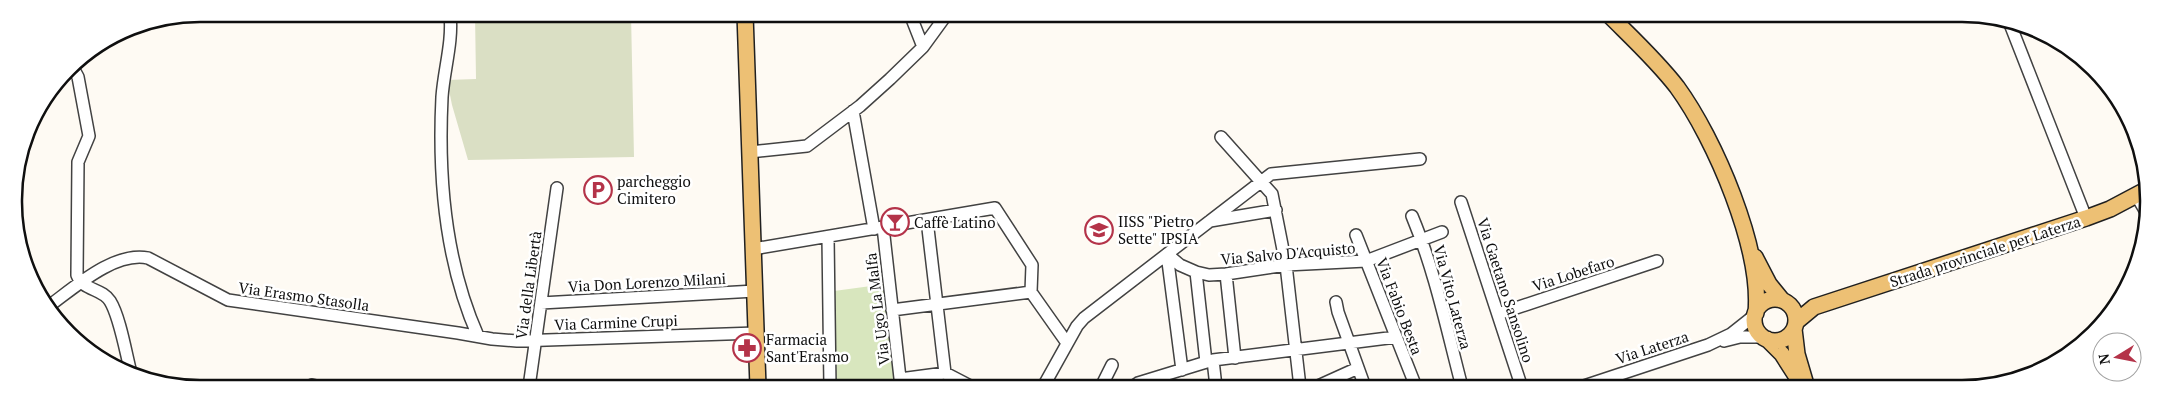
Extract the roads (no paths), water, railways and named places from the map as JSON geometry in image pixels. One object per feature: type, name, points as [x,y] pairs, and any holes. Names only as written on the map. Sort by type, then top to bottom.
[{"type":"main road","points":[[744,22],[758,380]]},
{"type":"main road","points":[[1616,22],[1657,64],[1688,104],[1719,162],[1744,231],[1761,269],[1784,301],[1794,310],[1796,354],[1804,380]]},
{"type":"main road","name":"Strada provinciale per Laterza","points":[[1824,304],[2086,218],[2110,209],[2139,193]]},
{"type":"main road","points":[[1744,231],[1755,282],[1756,328],[1782,354],[1797,380]]},
{"type":"main road","points":[[1755,314],[1769,300],[1800,305],[1824,304]]},
{"type":"main road","points":[[1766,338],[1780,340],[1786,338],[1795,325],[1814,307],[1824,304]]},
{"type":"street","points":[[450,22],[451,42],[442,97],[441,177],[453,256],[463,296],[478,336]]},
{"type":"street","points":[[913,22],[923,47]]},
{"type":"street","points":[[750,152],[807,146],[890,79],[923,47],[941,22]]},
{"type":"street","points":[[2013,31],[2086,218]]},
{"type":"street","points":[[76,74],[89,136],[77,167],[77,275],[81,284],[110,300],[129,364]]},
{"type":"street","name":"Via Ugo La Malfa","points":[[852,111],[878,228],[892,310],[900,380]]},
{"type":"street","points":[[1221,137],[1262,180],[1272,194],[1286,266],[1299,380]]},
{"type":"street","points":[[1047,380],[1084,318],[1271,174],[1420,159]]},
{"type":"street","name":"Via della Libertà","points":[[530,380],[557,188]]},
{"type":"street","name":"Via Gaetano Sansolino","points":[[1461,202],[1519,380]]},
{"type":"street","points":[[753,250],[995,208],[1032,265],[1031,292],[1068,343]]},
{"type":"street","points":[[1209,221],[1276,210]]},
{"type":"street","name":"Via Vito Laterza","points":[[1412,216],[1422,238],[1460,380]]},
{"type":"street","points":[[927,220],[945,373]]},
{"type":"street","name":"Via Salvo D'Acquisto","points":[[1167,254],[1180,266],[1196,272],[1210,275],[1226,274],[1286,266],[1366,261],[1422,238],[1442,232]]},
{"type":"street","name":"Via Fabio Besta","points":[[1356,236],[1413,380]]},
{"type":"street","points":[[828,237],[830,380]]},
{"type":"street","points":[[1167,254],[1182,370]]},
{"type":"street","name":"Via Erasmo Stasolla","points":[[54,302],[117,262],[138,256],[148,258],[228,300],[478,336]]},
{"type":"street","name":"Via Lobefaro","points":[[1498,314],[1657,261]]},
{"type":"street","points":[[1196,272],[1214,380]]},
{"type":"street","points":[[1226,274],[1235,358]]},
{"type":"street","name":"Via Don Lorenzo Milani","points":[[541,303],[755,291]]},
{"type":"street","points":[[892,310],[1031,292]]},
{"type":"street","points":[[1336,302],[1362,380]]},
{"type":"street","points":[[1708,345],[1731,334],[1755,314]]},
{"type":"street","name":"Via Carmine Crupi","points":[[478,336],[509,341],[756,332]]},
{"type":"street","points":[[1148,380],[1210,361],[1396,337]]},
{"type":"street","points":[[1708,345],[1740,338],[1766,338]]},
{"type":"street","name":"Via Laterza","points":[[1602,380],[1708,345]]},
{"type":"street","points":[[1105,380],[1112,366]]},
{"type":"street","points":[[1331,380],[1358,368]]},
{"type":"street","points":[[914,380],[945,373],[958,380]]},
{"type":"place","name":"parcheggio Cimitero","points":[[598,190]]},
{"type":"place","name":"Caffè Latino","points":[[895,222]]},
{"type":"place","name":"IISS \"Pietro Sette\" IPSIA","points":[[1099,230]]},
{"type":"place","name":"Farmacia Sant'Erasmo","points":[[747,348]]}]
